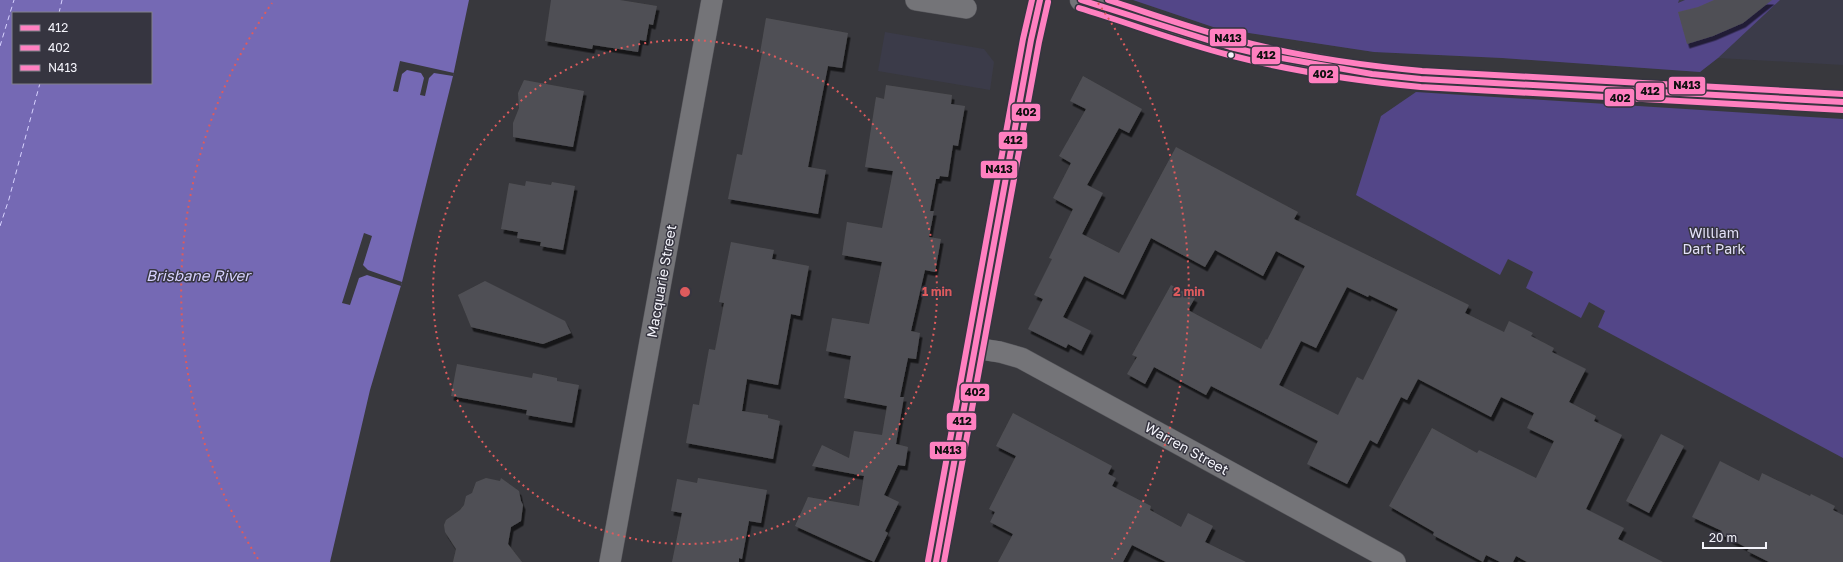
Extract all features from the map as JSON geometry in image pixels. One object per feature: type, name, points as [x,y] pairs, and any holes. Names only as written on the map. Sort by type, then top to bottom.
[{"type":"main road","points":[[936,562],[974,348],[1031,40],[1040,0]]},
{"type":"main road","points":[[1081,0],[1230,47],[1264,55],[1372,74],[1429,80],[1843,102]]},
{"type":"street","name":"Macquarie Street","points":[[610,562],[712,0]]},
{"type":"street","points":[[916,0],[966,8]]},
{"type":"street","name":"Warren Street","points":[[974,348],[1000,352],[1021,358],[1395,562]]},
{"type":"shaded area","points":[[1133,0],[1843,0],[1843,65],[1718,58],[1700,72],[1502,58],[1374,52],[1216,28]]},
{"type":"shaded area","points":[[885,32],[984,49],[994,62],[990,90],[878,71]]},
{"type":"green space","points":[[1133,0],[1679,0],[1678,3],[1685,0],[1780,0],[1718,58],[1700,72],[1502,58],[1374,52],[1216,28]]},
{"type":"green space","name":"William Dart Park","points":[[1416,92],[1843,119],[1843,458],[1598,327],[1605,311],[1589,302],[1581,318],[1526,288],[1533,272],[1508,259],[1500,275],[1356,195],[1381,116]]},
{"type":"water","name":"Brisbane River","points":[[0,0],[469,0],[453,76],[402,282],[370,390],[330,562],[0,562]]},
{"type":"pier","points":[[400,61],[454,73],[453,76],[434,73],[429,78],[425,96],[420,95],[424,78],[421,73],[407,70],[402,74],[398,92],[393,91]]},
{"type":"pier","points":[[364,233],[372,236],[363,265],[368,270],[402,282],[401,286],[367,275],[359,278],[350,305],[342,303]]},
{"type":"building","points":[[551,0],[620,0],[657,6],[653,25],[649,24],[646,41],[640,40],[638,52],[593,45],[592,49],[545,41]]},
{"type":"building","points":[[1714,0],[1772,0],[1743,23],[1713,36],[1687,44],[1678,12],[1698,7]]},
{"type":"building","points":[[766,18],[848,33],[842,68],[828,66],[808,167],[826,170],[818,214],[728,199],[737,154],[742,155],[762,53],[760,53]]},
{"type":"building","points":[[1083,76],[1142,109],[1129,133],[1119,128],[1087,185],[1103,193],[1082,234],[1119,253],[1176,147],[1298,212],[1294,219],[1469,305],[1465,313],[1504,332],[1509,321],[1533,333],[1531,336],[1554,348],[1552,352],[1586,369],[1569,402],[1596,416],[1594,421],[1622,435],[1586,509],[1624,528],[1618,539],[1663,562],[1527,562],[1516,556],[1513,562],[1500,562],[1486,555],[1483,562],[1433,535],[1434,532],[1389,506],[1432,428],[1477,453],[1479,450],[1536,478],[1554,441],[1527,428],[1534,413],[1501,397],[1491,417],[1418,379],[1407,400],[1401,397],[1377,444],[1370,440],[1347,484],[1307,464],[1318,441],[1211,386],[1206,395],[1154,367],[1145,384],[1127,374],[1137,357],[1132,355],[1171,285],[1195,298],[1188,310],[1261,349],[1305,266],[1276,251],[1263,276],[1215,250],[1205,267],[1151,238],[1123,295],[1084,276],[1063,317],[1091,331],[1081,351],[1068,344],[1066,348],[1028,329],[1043,299],[1034,295],[1052,259],[1049,258],[1073,209],[1053,198],[1071,163],[1059,156],[1086,109],[1070,101]],"holes":[[[1347,287],[1368,297],[1369,295],[1398,309],[1363,380],[1357,377],[1338,415],[1279,385],[1301,341],[1316,348]]]},
{"type":"building","points":[[524,80],[584,91],[573,147],[513,137],[513,123],[519,108],[518,93]]},
{"type":"building","points":[[886,85],[952,95],[951,104],[965,106],[958,146],[953,145],[948,177],[940,176],[939,179],[936,179],[930,211],[934,211],[929,237],[941,239],[935,272],[925,270],[911,331],[920,333],[916,359],[908,358],[900,397],[904,397],[896,444],[908,447],[905,466],[898,465],[884,495],[899,502],[885,531],[888,533],[874,562],[795,526],[808,497],[859,506],[864,476],[812,466],[822,445],[849,458],[854,431],[882,435],[887,406],[844,398],[851,356],[826,351],[832,318],[869,324],[882,262],[842,255],[847,222],[882,228],[893,171],[865,167],[876,97],[884,99]]},
{"type":"building","points":[[526,181],[551,185],[552,182],[575,186],[563,250],[540,246],[541,242],[517,238],[518,232],[501,229],[509,183],[525,186]]},
{"type":"building","points":[[731,242],[774,250],[772,259],[809,266],[800,316],[791,314],[778,385],[747,379],[742,411],[768,415],[768,418],[780,421],[773,459],[686,443],[693,404],[699,405],[709,349],[715,350],[724,303],[719,302]]},
{"type":"building","points":[[485,281],[565,321],[571,333],[543,344],[471,327],[458,295]]},
{"type":"building","points":[[457,364],[532,378],[533,373],[557,378],[557,381],[579,385],[572,423],[526,415],[527,410],[451,396]]},
{"type":"building","points":[[1013,413],[1112,466],[1108,474],[1116,478],[1112,486],[1151,506],[1150,510],[1181,527],[1188,513],[1213,526],[1205,542],[1246,562],[1166,562],[1132,545],[1123,562],[998,562],[1013,534],[990,522],[995,512],[989,509],[1016,456],[996,446]]},
{"type":"building","points":[[1661,434],[1684,446],[1649,513],[1626,501]]},
{"type":"building","points":[[1720,461],[1759,481],[1762,473],[1835,506],[1833,510],[1843,515],[1843,562],[1769,562],[1747,551],[1749,549],[1720,534],[1722,531],[1692,517]]},
{"type":"building","points":[[486,478],[500,481],[501,478],[519,491],[523,505],[521,521],[511,527],[508,544],[522,562],[453,562],[456,549],[445,532],[444,525],[446,520],[460,510],[464,505],[466,496],[472,493],[476,482]]},
{"type":"building","points":[[698,478],[767,490],[761,523],[749,521],[742,559],[739,558],[739,562],[672,562],[682,513],[671,511],[677,479],[697,483]]},
{"type":"ferry route","points":[[0,46],[14,0]]},
{"type":"ferry route","points":[[59,12],[62,0]]},
{"type":"ferry route","points":[[0,226],[9,199],[40,84]]},
{"type":"transit line","name":"N413","points":[[928,561],[1023,39],[1032,0]]},
{"type":"transit line","name":"412","points":[[936,562],[1031,40],[1040,0]]},
{"type":"transit line","name":"412","points":[[1081,0],[1230,47],[1264,55],[1372,74],[1421,79],[1843,102]]},
{"type":"transit line","name":"N413","points":[[1108,0],[1201,30],[1256,45],[1303,55],[1374,66],[1422,71],[1843,94]]},
{"type":"transit line","name":"402","points":[[944,562],[1039,42],[1048,2]]},
{"type":"transit line","name":"402","points":[[1079,8],[1191,44],[1252,61],[1300,71],[1373,82],[1421,87],[1843,110]]}]
